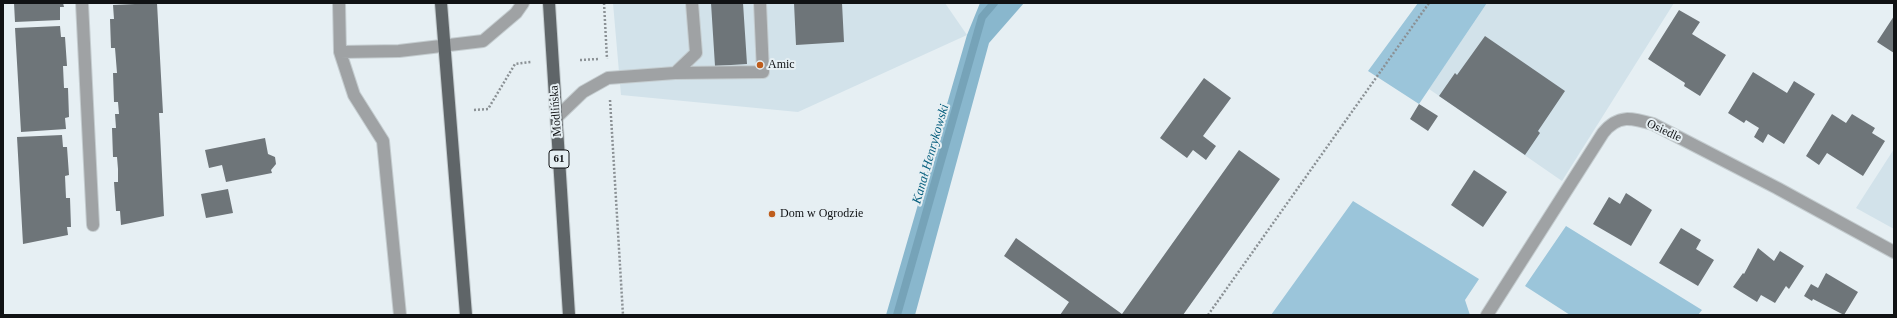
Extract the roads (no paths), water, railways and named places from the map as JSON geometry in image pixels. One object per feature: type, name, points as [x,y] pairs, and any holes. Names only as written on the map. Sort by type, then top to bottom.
[{"type":"main road","points":[[441,3],[466,315]]},
{"type":"main road","name":"Modlińska","points":[[549,3],[569,315]]},
{"type":"street","points":[[82,3],[93,225]]},
{"type":"street","points":[[339,3],[340,52],[354,95],[383,141],[400,315]]},
{"type":"street","points":[[340,52],[399,51],[483,41],[516,13],[523,3]]},
{"type":"street","points":[[676,72],[696,53],[692,3]]},
{"type":"street","points":[[557,117],[583,92],[608,78],[676,72],[763,72],[760,3]]},
{"type":"street","name":"Osiedle","points":[[1487,315],[1603,133],[1614,122],[1622,119],[1631,118],[1653,124],[1777,188],[1894,252]]},
{"type":"waterway","name":"Kanał Henrykowski","points":[[897,315],[982,17],[994,3]]},
{"type":"place","name":"Amic","points":[[760,65]]},
{"type":"place","name":"Dom w Ogrodzie","points":[[772,214]]}]
